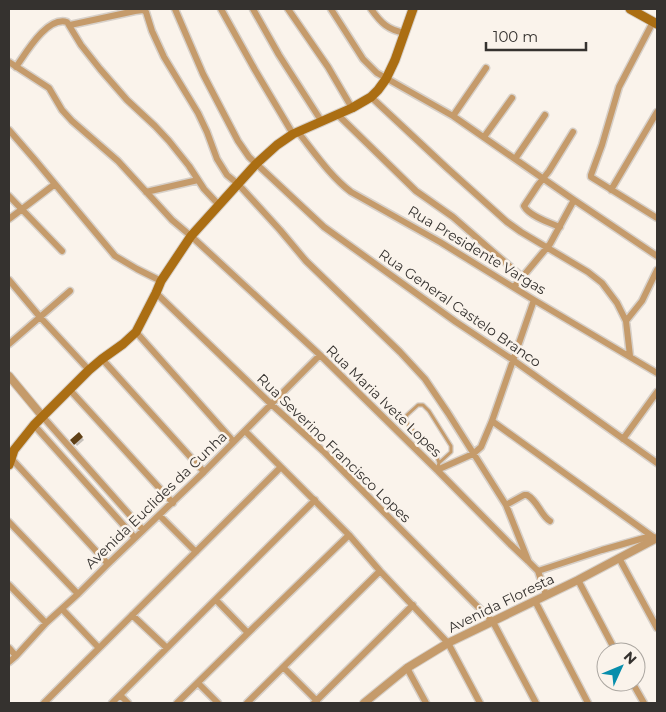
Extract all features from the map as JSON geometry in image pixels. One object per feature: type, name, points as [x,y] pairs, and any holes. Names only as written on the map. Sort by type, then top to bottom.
[{"type":"main road","points":[[9,460],[17,446],[69,389],[89,370],[136,332],[161,281],[191,236],[256,164],[277,145],[296,133],[352,108],[371,97],[378,90],[386,79],[413,9]]},
{"type":"main road","points":[[630,9],[655,23]]},
{"type":"street","name":"Rua General Castelo Branco","points":[[175,9],[203,74],[238,141],[256,164],[324,227],[657,463]]},
{"type":"street","name":"Rua Presidente Vargas","points":[[222,9],[255,70],[296,133],[334,177],[347,189],[425,233],[657,373]]},
{"type":"street","points":[[253,9],[279,55],[322,122]]},
{"type":"street","points":[[288,9],[328,67],[352,108]]},
{"type":"street","points":[[331,9],[363,59],[377,73],[453,116],[657,256]]},
{"type":"street","points":[[371,9],[385,25],[405,33]]},
{"type":"street","points":[[70,25],[116,12],[143,10],[146,12],[152,31],[167,62],[202,122],[221,166],[306,261],[413,365],[433,391],[506,505],[528,561]]},
{"type":"street","points":[[16,67],[43,30],[65,21],[70,25],[81,45],[100,69],[184,159],[198,180],[219,205]]},
{"type":"street","points":[[655,23],[619,87],[602,145],[592,170],[592,177],[655,217],[657,208]]},
{"type":"street","name":"Rua Maria Ivete Lopes","points":[[9,62],[48,88],[62,110],[118,161],[172,220],[320,355],[437,470],[538,571],[546,595]]},
{"type":"street","points":[[453,116],[486,68]]},
{"type":"street","points":[[371,97],[500,216],[521,232],[588,272],[602,283],[612,294],[626,321],[630,356]]},
{"type":"street","points":[[484,137],[512,98]]},
{"type":"street","points":[[611,190],[657,112]]},
{"type":"street","points":[[338,115],[416,191],[453,217],[522,278]]},
{"type":"street","points":[[515,159],[545,115]]},
{"type":"street","points":[[9,130],[115,256],[161,281]]},
{"type":"street","points":[[560,227],[529,213],[524,206],[550,171],[573,132]]},
{"type":"street","points":[[146,192],[198,180]]},
{"type":"street","points":[[9,220],[55,184]]},
{"type":"street","points":[[9,196],[62,252]]},
{"type":"street","points":[[514,287],[552,242],[574,200]]},
{"type":"street","points":[[626,321],[642,302],[657,270]]},
{"type":"street","points":[[9,280],[89,370]]},
{"type":"street","points":[[9,344],[70,291]]},
{"type":"street","name":"Rua Severino Francisco Lopes","points":[[156,293],[270,404],[322,451],[492,622],[536,703]]},
{"type":"street","points":[[437,470],[473,454],[480,447],[492,421],[534,300]]},
{"type":"street","points":[[136,332],[233,441]]},
{"type":"street","name":"Avenida Euclides da Cunha","points":[[9,662],[142,530],[173,503],[320,355]]},
{"type":"street","points":[[102,359],[204,472]]},
{"type":"street","points":[[9,376],[142,530]]},
{"type":"street","points":[[69,389],[173,503]]},
{"type":"street","points":[[623,439],[657,392]]},
{"type":"street","points":[[492,421],[655,538]]},
{"type":"street","points":[[34,426],[135,538]]},
{"type":"street","points":[[245,431],[349,535],[448,642],[480,703]]},
{"type":"street","points":[[9,460],[108,564]]},
{"type":"street","points":[[44,703],[281,467]]},
{"type":"street","points":[[506,505],[527,494],[535,502],[546,519],[550,521]]},
{"type":"street","points":[[112,703],[315,500]]},
{"type":"street","points":[[159,515],[196,552]]},
{"type":"street","points":[[9,522],[78,594]]},
{"type":"street","points":[[177,703],[349,535]]},
{"type":"street","points":[[538,571],[602,550],[655,538]]},
{"type":"street","name":"Avenida Floresta","points":[[366,703],[407,668],[448,642],[578,580],[655,538]]},
{"type":"street","points":[[620,558],[657,628]]},
{"type":"street","points":[[247,703],[380,570]]},
{"type":"street","points":[[578,580],[611,642]]},
{"type":"street","points":[[9,585],[46,624]]},
{"type":"street","points":[[216,600],[248,633]]},
{"type":"street","points":[[535,601],[588,703]]},
{"type":"street","points":[[284,667],[315,702],[413,606]]},
{"type":"street","points":[[62,609],[99,648]]},
{"type":"street","points":[[132,615],[167,648]]},
{"type":"street","points":[[9,648],[16,656]]},
{"type":"street","points":[[407,668],[426,703]]},
{"type":"street","points":[[198,683],[218,703]]},
{"type":"street","points":[[638,692],[644,703]]},
{"type":"street","points":[[120,695],[128,703]]},
{"type":"lane","points":[[437,470],[439,463],[451,452],[451,446],[428,411],[423,405],[418,405],[405,419],[437,457],[439,463]]},
{"type":"building","points":[[79,432],[83,437],[74,445],[70,440]]}]
